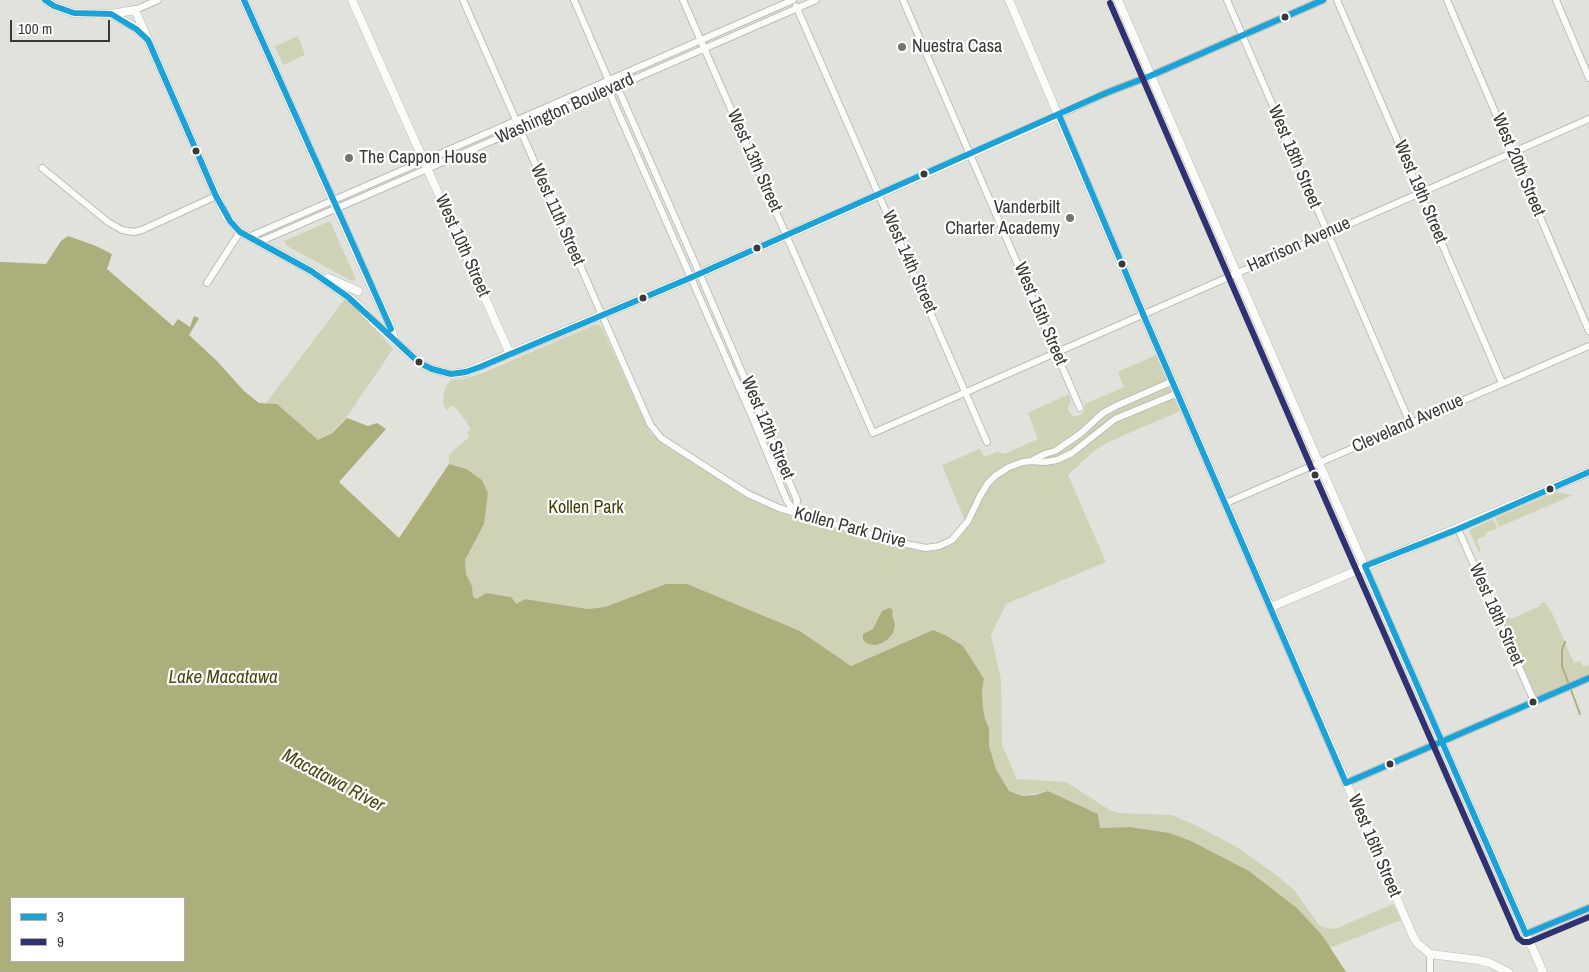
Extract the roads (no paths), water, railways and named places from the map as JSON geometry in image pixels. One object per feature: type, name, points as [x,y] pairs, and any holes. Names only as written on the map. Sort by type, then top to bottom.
[{"type":"street","points":[[45,0],[54,6],[74,13],[112,14],[135,10],[158,0]]},
{"type":"street","points":[[244,0],[336,209],[390,325],[394,340]]},
{"type":"street","name":"West 10th Street","points":[[352,0],[510,354]]},
{"type":"street","name":"West 11th Street","points":[[463,0],[643,411],[653,429]]},
{"type":"street","name":"West 12th Street","points":[[574,0],[608,80],[612,88],[620,93],[700,273],[798,500],[796,512]]},
{"type":"street","name":"West 13th Street","points":[[683,0],[873,433]]},
{"type":"street","name":"Washington Boulevard","points":[[259,242],[336,209],[516,121],[793,0]]},
{"type":"street","name":"West 14th Street","points":[[793,0],[987,442]]},
{"type":"street","name":"Washington Boulevard","points":[[249,237],[333,200],[519,129],[816,0]]},
{"type":"street","name":"West 15th Street","points":[[903,0],[1080,408]]},
{"type":"street","name":"West 16th Street","points":[[1009,0],[1413,936],[1423,949],[1430,954]]},
{"type":"street","points":[[1118,0],[1318,463],[1543,972]]},
{"type":"street","name":"West 18th Street","points":[[1227,0],[1410,423]]},
{"type":"street","points":[[312,271],[354,301],[394,340],[428,368],[451,374],[466,372],[690,278],[1106,93],[1150,76],[1323,0]]},
{"type":"street","name":"West 19th Street","points":[[1337,0],[1502,383]]},
{"type":"street","name":"West 20th Street","points":[[1447,0],[1589,330]]},
{"type":"street","points":[[1556,0],[1589,78]]},
{"type":"street","points":[[135,10],[226,216],[240,232],[312,271],[358,291]]},
{"type":"street","points":[[112,14],[133,26],[148,40]]},
{"type":"street","name":"West 12th Street","points":[[612,88],[611,96],[787,501],[796,512]]},
{"type":"street","name":"Harrison Avenue","points":[[873,433],[1056,351],[1589,119]]},
{"type":"street","points":[[42,168],[108,222],[122,230],[134,232],[216,196]]},
{"type":"street","points":[[206,283],[240,232]]},
{"type":"street","points":[[354,301],[367,277]]},
{"type":"street","name":"Cleveland Avenue","points":[[1226,503],[1589,346]]},
{"type":"street","name":"Kollen Park Drive","points":[[1032,461],[1056,451],[1080,434],[1103,413],[1173,381]]},
{"type":"street","name":"Kollen Park Drive","points":[[653,429],[661,438],[748,494],[769,505],[897,542],[926,548],[939,546],[952,540],[968,521],[988,483],[1009,467],[1023,462],[1057,460],[1072,453],[1115,419],[1178,393]]},
{"type":"street","points":[[1271,607],[1589,472]]},
{"type":"street","name":"West 18th Street","points":[[1458,529],[1534,701]]},
{"type":"street","points":[[1346,783],[1589,678]]},
{"type":"street","points":[[1526,934],[1589,908]]},
{"type":"street","points":[[1430,972],[1430,954],[1478,960],[1490,963],[1508,972]]},
{"type":"water","name":"Lake Macatawa","points":[[68,236],[112,254],[107,269],[173,326],[178,319],[190,327],[194,316],[199,318],[189,335],[217,361],[244,391],[259,403],[277,404],[318,440],[332,433],[347,418],[368,426],[377,423],[386,429],[339,482],[399,538],[449,464],[467,469],[482,480],[488,493],[484,524],[465,560],[466,574],[472,586],[473,597],[477,599],[486,593],[511,597],[516,604],[525,599],[588,609],[605,607],[666,584],[687,584],[800,631],[851,666],[933,630],[947,636],[963,646],[984,679],[982,692],[983,707],[989,728],[989,746],[996,769],[1009,791],[1022,796],[1048,791],[1098,814],[1100,828],[1129,827],[1170,833],[1191,841],[1249,871],[1297,908],[1322,935],[1346,972],[0,972],[0,262],[46,264],[61,241]]},
{"type":"water","points":[[889,608],[892,609],[895,624],[893,633],[882,643],[868,644],[863,640],[863,634],[873,629],[882,611]]},
{"type":"waterway","points":[[1565,642],[1562,650],[1562,666],[1580,714]]},
{"type":"place","name":"Nuestra Casa","points":[[902,47]]},
{"type":"place","name":"The Cappon House","points":[[349,158]]},
{"type":"place","name":"Vanderbilt Charter Academy","points":[[1070,218]]},
{"type":"park label","name":"Kollen Park","points":[[586,508]]},
{"type":"water label","name":"Macatawa River","points":[[333,781]]}]
